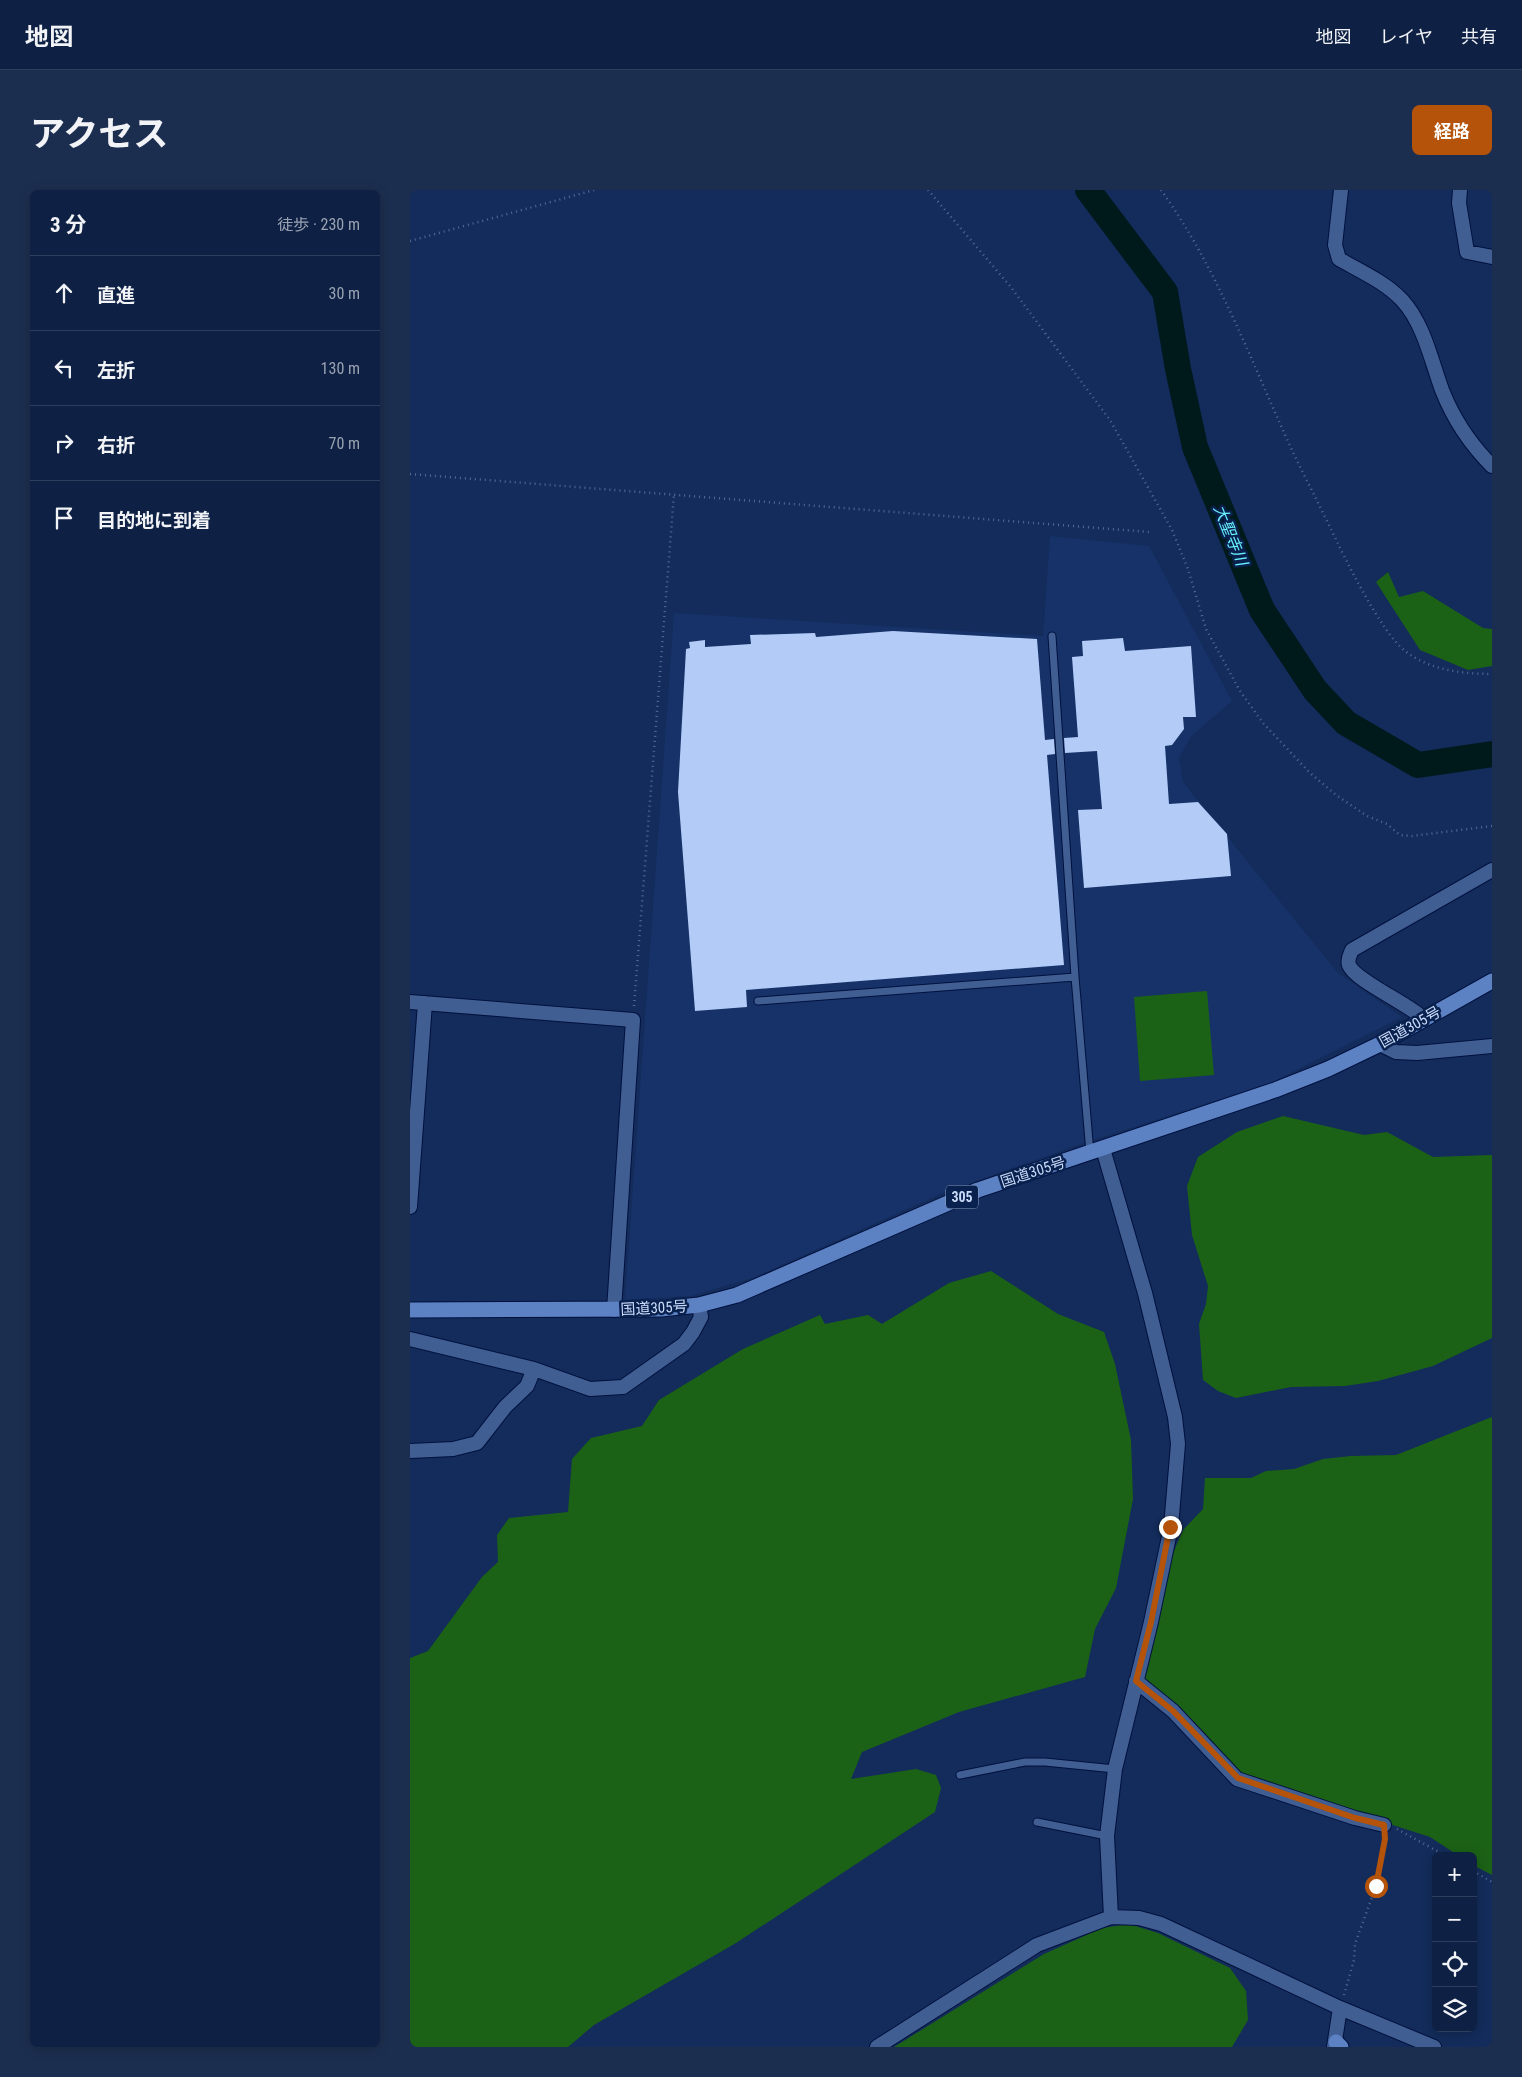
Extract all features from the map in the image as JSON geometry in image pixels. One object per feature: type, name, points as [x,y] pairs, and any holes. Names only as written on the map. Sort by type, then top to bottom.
[{"type":"highway","name":"国道305号","points":[[410,1310],[614,1310],[699,1305],[737,1295],[776,1280],[978,1190],[1275,1090],[1328,1069],[1380,1044],[1492,981]]},
{"type":"street","points":[[1342,190],[1335,245],[1338,259],[1384,285],[1402,300],[1417,320],[1443,392],[1462,430],[1492,466]]},
{"type":"street","points":[[1460,190],[1459,203],[1467,252],[1492,257]]},
{"type":"street","points":[[1424,1020],[1415,1010],[1362,979],[1349,966],[1348,958],[1352,950],[1492,870]]},
{"type":"street","points":[[410,1002],[633,1020],[614,1310]]},
{"type":"street","points":[[410,1207],[425,1003]]},
{"type":"street","points":[[1380,1044],[1396,1052],[1417,1053],[1492,1046]]},
{"type":"street","points":[[1097,1151],[1145,1292],[1175,1417],[1178,1444],[1170,1527],[1151,1622],[1115,1768],[1107,1836],[1111,1917]]},
{"type":"street","points":[[410,1339],[534,1369],[590,1389],[623,1387],[684,1344],[701,1317],[699,1305]]},
{"type":"street","points":[[410,1451],[453,1449],[477,1443],[505,1407],[527,1386],[534,1369]]},
{"type":"street","points":[[1136,1681],[1173,1711],[1238,1778],[1355,1818],[1384,1825]]},
{"type":"street","points":[[877,2047],[1037,1945],[1111,1917],[1139,1918],[1161,1924],[1340,2008],[1434,2047]]},
{"type":"street","points":[[1337,2045],[1340,2008]]},
{"type":"lane","points":[[1052,636],[1075,977],[1097,1151]]},
{"type":"lane","points":[[758,1001],[1075,977]]},
{"type":"lane","points":[[960,1775],[1025,1762],[1115,1768]]},
{"type":"lane","points":[[1037,1822],[1107,1836]]},
{"type":"path","points":[[410,241],[594,190]]},
{"type":"path","points":[[928,190],[1010,286],[1110,420],[1172,530],[1188,569],[1206,629],[1240,691],[1263,723],[1309,772],[1336,795],[1367,816],[1387,824],[1400,835],[1412,836],[1492,826]]},
{"type":"path","points":[[1161,190],[1202,255],[1228,306],[1287,438],[1346,560],[1394,639],[1406,652],[1443,669],[1469,674],[1492,674]]},
{"type":"path","points":[[410,474],[1149,532]]},
{"type":"path","points":[[633,1020],[674,494]]},
{"type":"path","points":[[1340,2008],[1354,1960],[1355,1944],[1376,1886],[1385,1839],[1384,1825],[1399,1829],[1439,1852]]},
{"type":"path","points":[[1477,1873],[1492,1882]]},
{"type":"shaded area","points":[[1050,536],[1149,546],[1232,701],[1191,736],[1179,758],[1183,782],[1338,973],[1402,1017],[1271,1083],[1078,1145],[943,1193],[755,1277],[691,1296],[625,1300],[674,613],[1043,636]]},
{"type":"green space","points":[[1388,572],[1399,597],[1423,591],[1483,628],[1492,629],[1492,666],[1468,670],[1420,650],[1376,582]]},
{"type":"green space","points":[[1207,991],[1214,1075],[1140,1081],[1134,997]]},
{"type":"green space","points":[[1283,1116],[1364,1135],[1387,1132],[1433,1157],[1492,1155],[1492,1338],[1433,1366],[1378,1381],[1345,1386],[1291,1387],[1236,1398],[1218,1391],[1203,1380],[1199,1324],[1206,1304],[1208,1286],[1192,1235],[1187,1186],[1198,1157],[1237,1132]]},
{"type":"green space","points":[[991,1271],[1058,1314],[1104,1332],[1115,1364],[1131,1440],[1133,1499],[1116,1588],[1095,1629],[1085,1677],[959,1712],[862,1752],[851,1779],[916,1769],[936,1775],[941,1788],[935,1812],[736,1943],[594,2025],[568,2047],[410,2047],[410,1658],[428,1651],[482,1577],[498,1562],[497,1535],[509,1518],[568,1512],[572,1459],[591,1438],[642,1426],[659,1400],[743,1349],[820,1315],[825,1324],[868,1315],[882,1324],[949,1283]]},
{"type":"green space","points":[[1492,1417],[1492,1875],[1477,1867],[1477,1852],[1453,1852],[1430,1837],[1244,1777],[1140,1677],[1170,1560],[1183,1530],[1203,1509],[1205,1478],[1251,1478],[1266,1471],[1294,1469],[1323,1459],[1396,1455]]},
{"type":"green space","points":[[1129,1924],[1158,1933],[1230,1968],[1246,1991],[1248,2020],[1232,2047],[894,2047],[1044,1954],[1102,1928]]},
{"type":"building","points":[[893,631],[1037,639],[1045,740],[1054,739],[1055,754],[1047,755],[1064,965],[746,990],[747,1007],[695,1011],[678,792],[686,649],[690,648],[689,642],[705,640],[705,647],[751,644],[750,635],[815,633],[816,637]]},
{"type":"building","points":[[1123,638],[1125,651],[1191,646],[1196,717],[1183,717],[1184,729],[1172,745],[1165,746],[1169,804],[1198,802],[1227,834],[1231,876],[1084,888],[1078,810],[1102,809],[1097,751],[1065,753],[1064,738],[1078,737],[1072,657],[1083,656],[1082,641]]},
{"type":"waterway","name":"大聖寺川","points":[[1088,190],[1165,292],[1178,369],[1195,447],[1262,610],[1315,690],[1346,723],[1418,765],[1492,754]]},
{"type":"route","points":[[1170,1527],[1151,1622],[1136,1681],[1173,1711],[1238,1778],[1355,1818],[1384,1825],[1385,1839],[1376,1886]]}]
